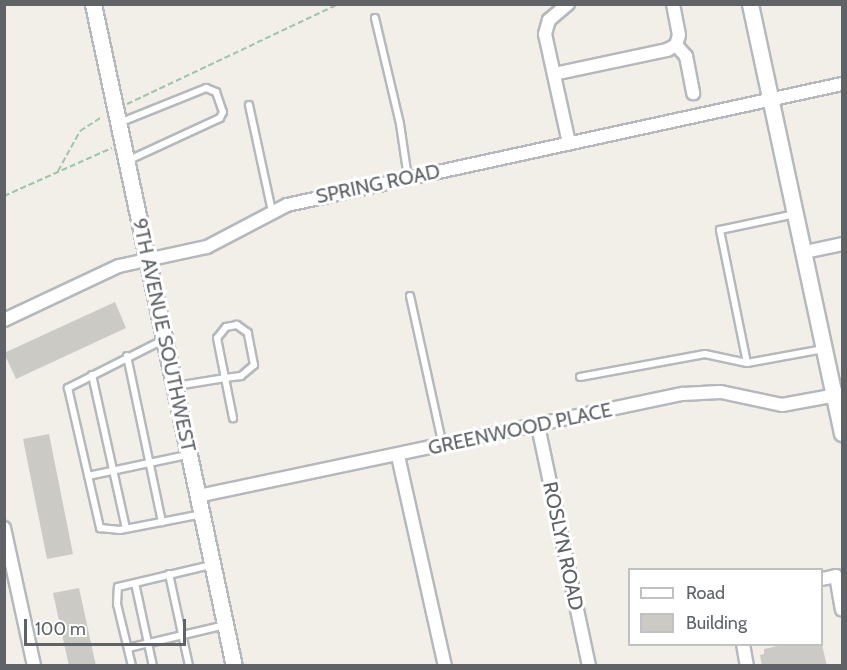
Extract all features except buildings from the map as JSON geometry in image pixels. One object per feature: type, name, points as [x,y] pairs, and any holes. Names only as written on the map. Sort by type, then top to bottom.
[{"type":"street","name":"9TH AVENUE SOUTHWEST","points":[[93,4],[234,666]]},
{"type":"street","points":[[568,4],[549,20],[545,34],[569,143]]},
{"type":"street","points":[[554,74],[667,50],[676,45],[679,34],[673,4]]},
{"type":"street","points":[[750,4],[825,349],[838,395],[843,434]]},
{"type":"street","points":[[676,45],[686,56],[693,93]]},
{"type":"street","name":"SPRING ROAD","points":[[4,320],[119,266],[207,247],[272,211],[408,178],[843,84]]},
{"type":"street","points":[[805,252],[843,243]]},
{"type":"street","name":"GREENWOOD PLACE","points":[[198,496],[701,391],[782,405],[838,395]]},
{"type":"street","name":"ROSLYN ROAD","points":[[538,426],[589,666]]},
{"type":"street","points":[[398,456],[445,666]]},
{"type":"street","points":[[4,528],[34,666]]},
{"type":"street","points":[[823,579],[839,575],[843,609]]},
{"type":"street","points":[[743,646],[747,666]]},
{"type":"lane","points":[[375,18],[400,124],[408,178]]},
{"type":"lane","points":[[117,117],[206,88],[216,92],[224,112],[220,118],[127,161]]},
{"type":"lane","points":[[249,105],[272,211]]},
{"type":"lane","points":[[747,363],[720,230],[796,214]]},
{"type":"lane","points":[[410,296],[443,446]]},
{"type":"lane","points":[[175,386],[225,378],[241,376],[254,365],[248,333],[237,325],[226,327],[217,338],[225,378],[233,418]]},
{"type":"lane","points":[[165,339],[127,356],[68,388],[100,528],[126,528],[202,514]]},
{"type":"lane","points":[[580,377],[705,354],[747,363],[825,349]]},
{"type":"lane","points":[[127,356],[162,522]]},
{"type":"lane","points":[[92,375],[126,528]]},
{"type":"lane","points":[[88,476],[190,455]]},
{"type":"lane","points":[[132,666],[117,604],[118,587],[213,564]]},
{"type":"lane","points":[[170,574],[189,666]]},
{"type":"lane","points":[[135,583],[153,666]]},
{"type":"lane","points":[[128,648],[226,625]]},
{"type":"path","points":[[58,171],[80,131],[117,117],[339,4]]},
{"type":"path","points":[[4,196],[123,143]]}]
